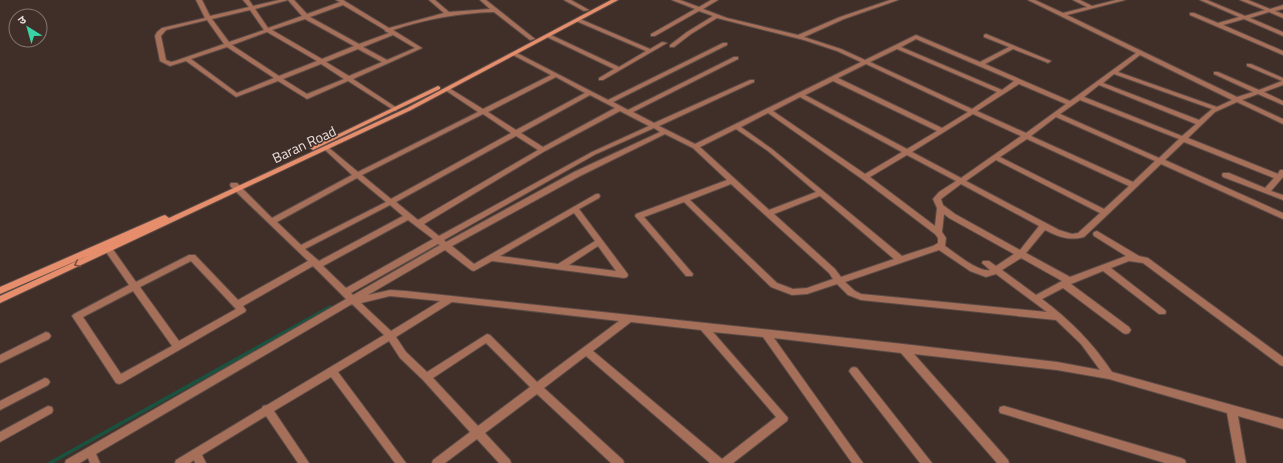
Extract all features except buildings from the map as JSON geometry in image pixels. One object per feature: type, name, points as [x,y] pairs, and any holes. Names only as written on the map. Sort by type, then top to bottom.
[{"type":"main road","name":"Baran Road","points":[[0,300],[109,250],[463,76],[606,0]]},
{"type":"main road","name":"Baran Road","points":[[0,291],[326,148],[447,89],[615,0]]},
{"type":"street","points":[[199,0],[208,18],[227,44],[307,97],[419,48],[341,2],[306,17],[227,44],[187,59],[170,64],[163,61],[158,36],[159,32],[172,27],[208,18],[286,0]]},
{"type":"street","points":[[246,0],[267,30],[321,61],[395,109]]},
{"type":"street","points":[[290,0],[306,17],[386,62]]},
{"type":"street","points":[[432,0],[447,13]]},
{"type":"street","points":[[483,0],[532,39]]},
{"type":"street","points":[[567,0],[586,10]]},
{"type":"street","points":[[675,0],[717,16],[760,29],[799,37],[827,45],[1133,185]]},
{"type":"street","points":[[653,35],[715,0]]},
{"type":"street","points":[[799,37],[842,18],[895,0]]},
{"type":"street","points":[[1031,0],[1283,122]]},
{"type":"street","points":[[1076,0],[1092,8]]},
{"type":"street","points":[[1062,15],[1122,0]]},
{"type":"street","points":[[1203,0],[1283,34]]},
{"type":"street","points":[[1243,0],[1283,16]]},
{"type":"street","points":[[1218,25],[1283,7]]},
{"type":"street","points":[[187,59],[236,95],[390,32],[447,13],[495,10]]},
{"type":"street","points":[[1192,14],[1283,53]]},
{"type":"street","points":[[672,46],[689,33],[717,16]]},
{"type":"street","points":[[578,20],[651,51]]},
{"type":"street","points":[[549,36],[619,69]]},
{"type":"street","points":[[986,36],[1048,61]]},
{"type":"street","points":[[695,148],[916,38],[981,64],[1070,103]]},
{"type":"street","points":[[601,79],[664,43]]},
{"type":"street","points":[[608,102],[725,44]]},
{"type":"street","points":[[897,47],[1002,92]]},
{"type":"street","points":[[981,64],[1013,47]]},
{"type":"street","points":[[1126,330],[1066,282],[941,208],[937,202],[938,197],[1026,136],[1139,53]]},
{"type":"street","points":[[515,54],[589,93],[629,112],[695,148],[832,271],[849,292],[861,297],[1059,317]]},
{"type":"street","points":[[629,112],[736,58]]},
{"type":"street","points":[[1249,64],[1283,80]]},
{"type":"street","points":[[1113,72],[1218,109]]},
{"type":"street","points":[[1216,72],[1283,103]]},
{"type":"street","points":[[272,221],[357,175],[486,112],[556,75]]},
{"type":"street","points":[[834,78],[942,131]]},
{"type":"street","points":[[345,292],[594,153],[752,81]]},
{"type":"street","points":[[865,176],[907,153],[1019,81]]},
{"type":"street","points":[[1098,83],[1200,123]]},
{"type":"street","points":[[801,95],[1044,226],[1065,236],[1075,237],[1081,234],[1200,123],[1218,109],[1236,100],[1283,83]]},
{"type":"street","points":[[447,89],[486,112],[544,150]]},
{"type":"street","points":[[301,248],[391,202],[589,93]]},
{"type":"street","points":[[1079,97],[1281,175],[1267,192]]},
{"type":"street","points":[[419,224],[544,150],[620,108]]},
{"type":"street","points":[[685,199],[774,286],[782,290],[792,292],[806,291],[940,246],[943,240],[938,232],[865,176],[769,111]]},
{"type":"street","points":[[1055,114],[1283,216]]},
{"type":"street","points":[[737,127],[770,150],[900,259]]},
{"type":"street","points":[[70,463],[354,301],[447,245],[577,174],[665,132]]},
{"type":"street","points":[[326,148],[357,175],[447,245],[474,268],[596,196]]},
{"type":"street","points":[[995,157],[1105,212]]},
{"type":"street","points":[[1226,175],[1283,198]]},
{"type":"street","points":[[689,274],[639,216],[732,181]]},
{"type":"street","points":[[236,187],[390,335],[402,355],[426,377],[506,463]]},
{"type":"street","points":[[768,212],[821,193]]},
{"type":"street","points":[[938,232],[941,208]]},
{"type":"street","points":[[491,258],[624,275],[574,209]]},
{"type":"street","points":[[237,305],[409,216]]},
{"type":"street","points":[[940,246],[973,269],[986,274],[996,270],[1021,254],[1044,226]]},
{"type":"street","points":[[1097,234],[1136,258],[1153,264],[1283,362]]},
{"type":"street","points":[[561,266],[599,242]]},
{"type":"street","points":[[109,250],[177,346]]},
{"type":"street","points":[[192,257],[237,305],[242,310],[119,380],[77,316],[192,257]]},
{"type":"street","points":[[1035,299],[1066,282],[1128,258],[1136,258]]},
{"type":"street","points":[[986,263],[1059,317],[1093,350],[1109,375]]},
{"type":"street","points":[[1104,267],[1162,312]]},
{"type":"street","points":[[354,301],[390,293],[451,298],[1057,366],[1109,375],[1283,424]]},
{"type":"street","points":[[180,463],[198,458],[267,409],[451,298]]},
{"type":"street","points":[[437,463],[538,389],[630,318]]},
{"type":"street","points":[[703,326],[783,418],[725,463]]},
{"type":"street","points":[[765,333],[858,463]]},
{"type":"street","points":[[0,359],[46,336]]},
{"type":"street","points":[[426,377],[487,338],[538,389],[619,463]]},
{"type":"street","points":[[903,348],[1004,463]]},
{"type":"street","points":[[586,351],[718,463]]},
{"type":"street","points":[[854,370],[927,463]]},
{"type":"street","points":[[332,371],[401,463]]},
{"type":"street","points":[[0,406],[45,382]]},
{"type":"street","points":[[267,409],[304,463]]},
{"type":"street","points":[[1232,409],[1241,463]]},
{"type":"street","points":[[0,437],[48,410]]},
{"type":"street","points":[[1004,410],[1181,463]]},
{"type":"street","points":[[90,452],[95,463]]},
{"type":"waterway","points":[[50,463],[330,307]]}]
